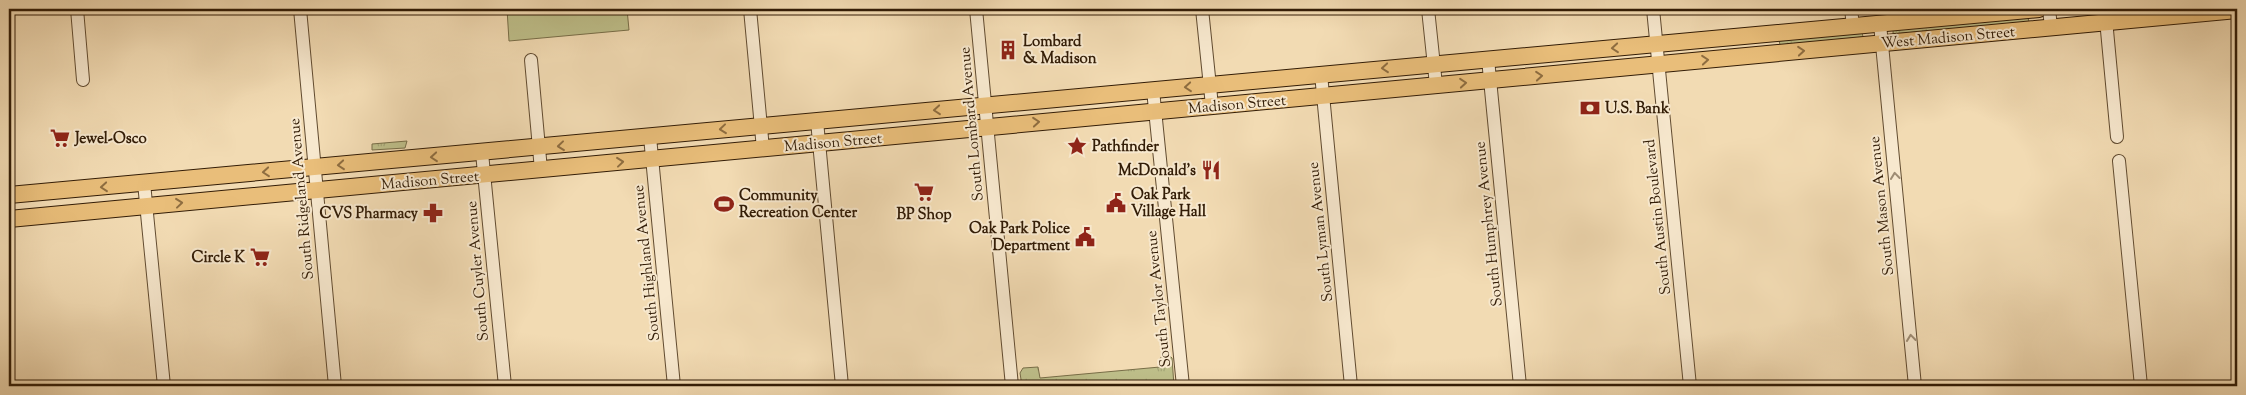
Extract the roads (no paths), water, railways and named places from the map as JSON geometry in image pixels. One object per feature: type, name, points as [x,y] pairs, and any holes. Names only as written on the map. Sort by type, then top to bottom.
[{"type":"main road","name":"West Madison Street","points":[[1656,44],[2039,9]]},
{"type":"main road","name":"West Madison Street","points":[[1658,64],[2051,27],[2105,16],[2237,10]]},
{"type":"main road","name":"Madison Street","points":[[9,195],[539,148],[817,120],[1656,44]]},
{"type":"main road","name":"Madison Street","points":[[9,220],[317,189],[541,170],[1658,64]]},
{"type":"street","points":[[77,9],[83,80]]},
{"type":"street","name":"South Ridgeland Avenue","points":[[300,9],[335,386]]},
{"type":"street","points":[[750,9],[763,148]]},
{"type":"street","name":"South Lombard Avenue","points":[[976,9],[1012,386]]},
{"type":"street","points":[[1202,9],[1212,106]]},
{"type":"street","points":[[1428,9],[1436,85]]},
{"type":"street","name":"South Austin Boulevard","points":[[1653,9],[1690,386]]},
{"type":"street","points":[[1851,9],[1853,26]]},
{"type":"street","points":[[2049,9],[2051,27]]},
{"type":"street","points":[[2105,16],[2117,137]]},
{"type":"street","name":"South Mason Avenue","points":[[1880,24],[1915,386]]},
{"type":"street","name":"South Humphrey Avenue","points":[[1488,59],[1520,386]]},
{"type":"street","points":[[531,60],[541,170]]},
{"type":"street","name":"South Lyman Avenue","points":[[1320,74],[1351,386]]},
{"type":"street","name":"South Taylor Avenue","points":[[1153,90],[1183,386]]},
{"type":"street","points":[[817,120],[842,386]]},
{"type":"street","name":"South Highland Avenue","points":[[650,137],[674,386]]},
{"type":"street","name":"South Cuyler Avenue","points":[[482,153],[505,386]]},
{"type":"street","points":[[2119,161],[2141,386]]},
{"type":"street","points":[[144,183],[164,386]]},
{"type":"place","name":"Lombard & Madison","points":[[1008,50]]},
{"type":"place","name":"U.S. Bank","points":[[1590,108]]},
{"type":"place","name":"Jewel-Osco","points":[[60,138]]},
{"type":"place","name":"Pathfinder","points":[[1077,146]]},
{"type":"place","name":"McDonald's","points":[[1211,170]]},
{"type":"place","name":"BP Shop","points":[[924,192]]},
{"type":"place","name":"Oak Park Village Hall","points":[[1116,203]]},
{"type":"place","name":"Community Recreation Center","points":[[724,204]]},
{"type":"place","name":"CVS Pharmacy","points":[[433,213]]},
{"type":"place","name":"Oak Park Police Department","points":[[1085,237]]},
{"type":"place","name":"Circle K","points":[[260,257]]}]
